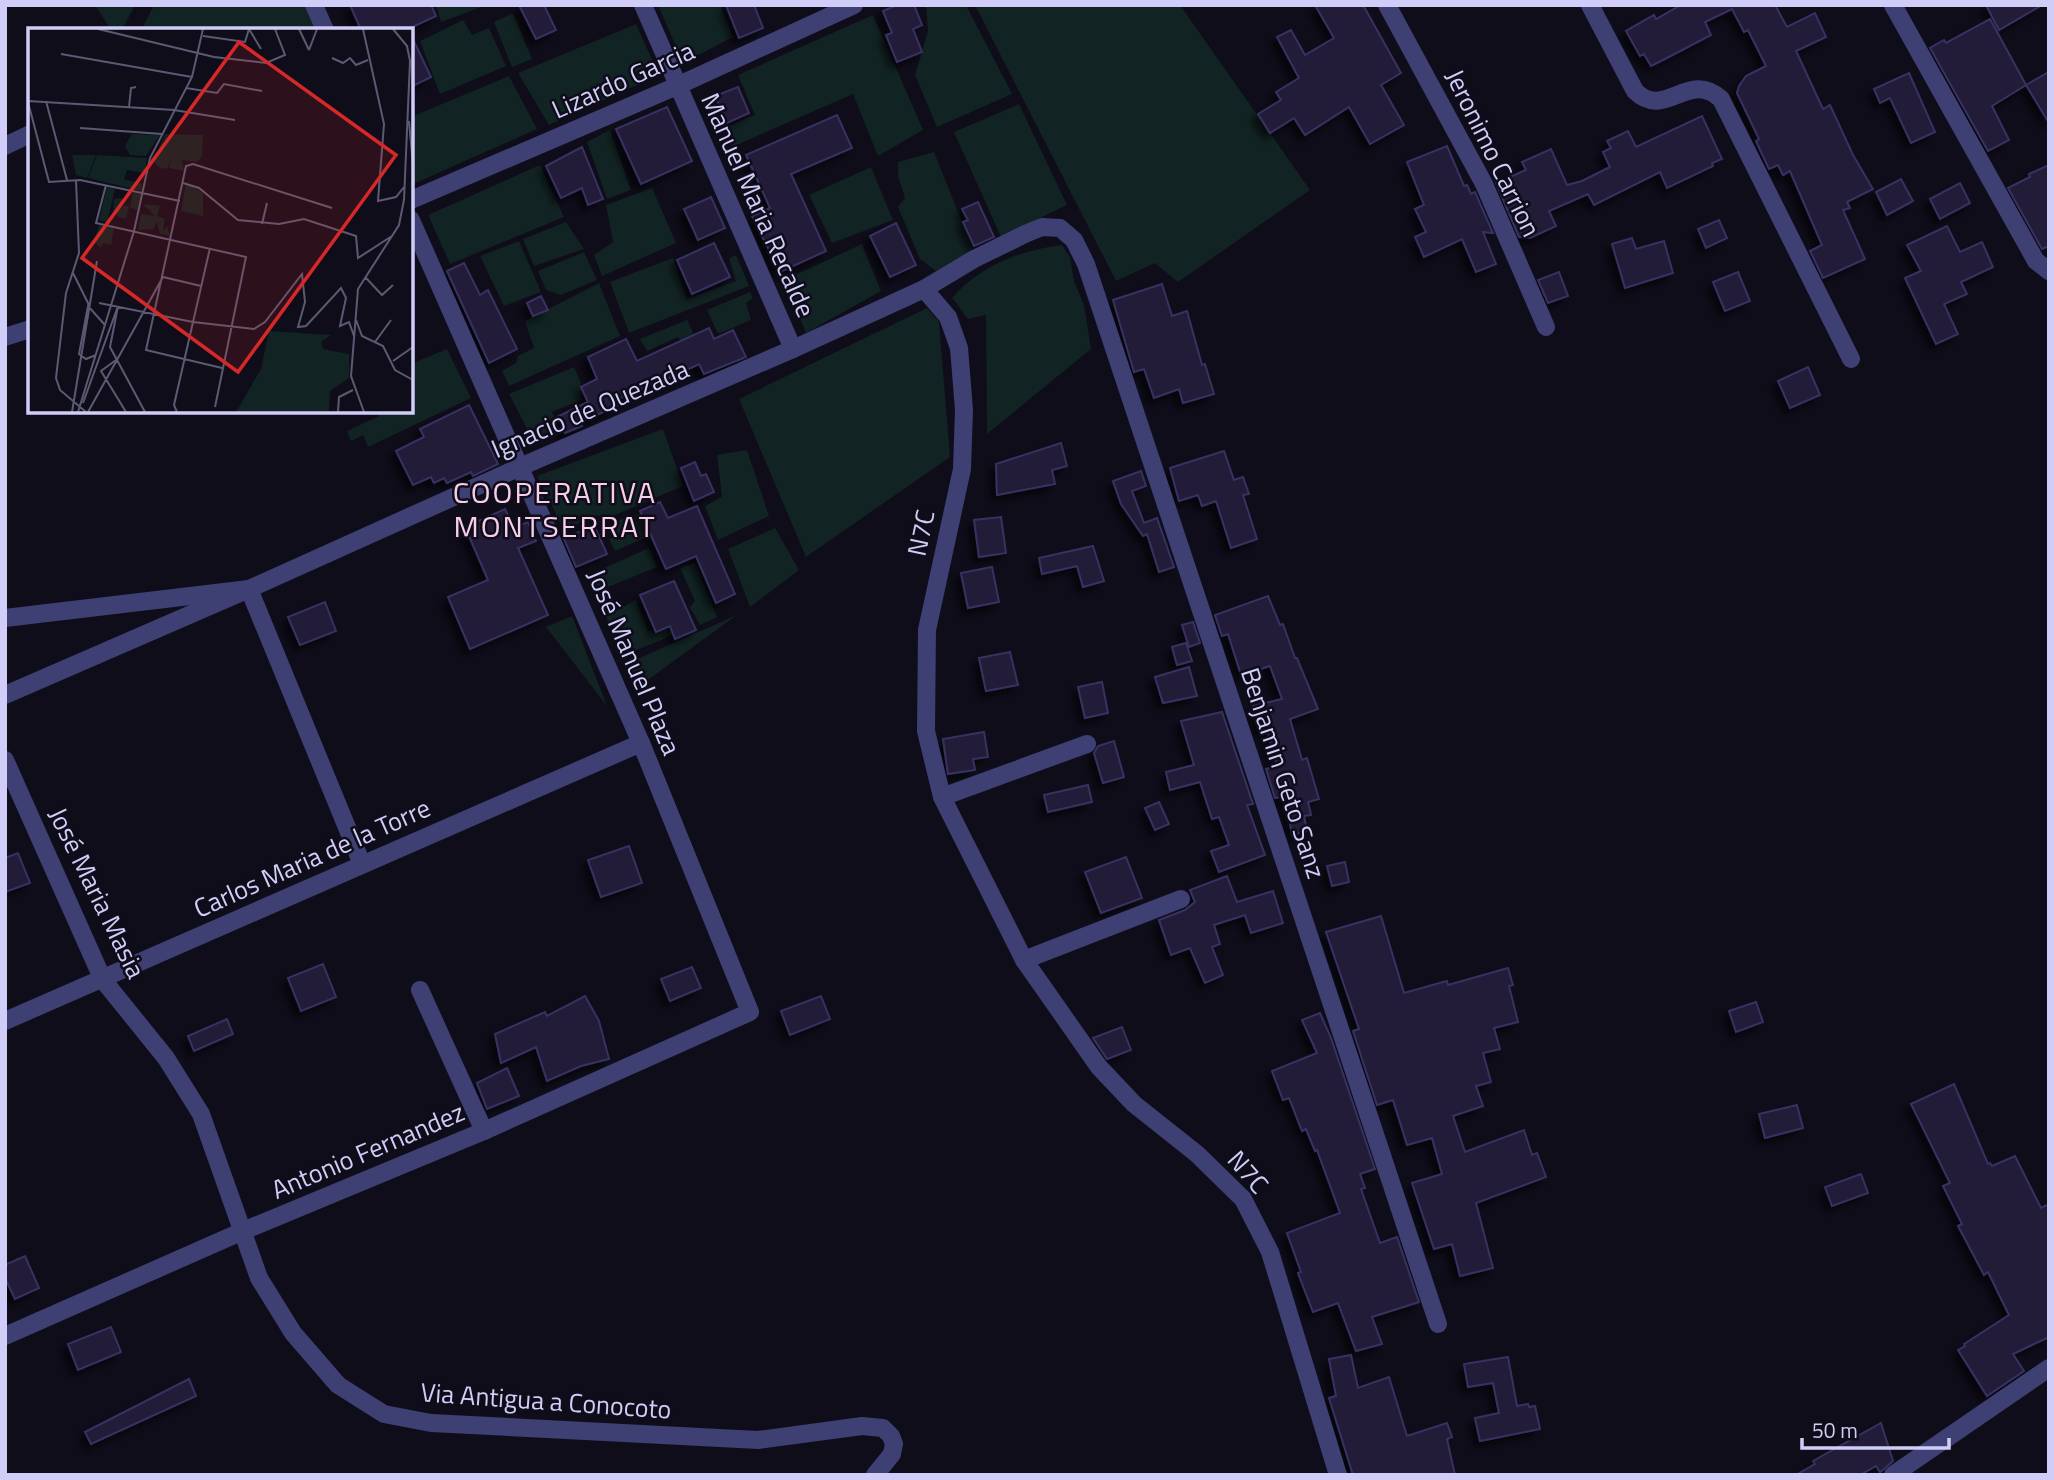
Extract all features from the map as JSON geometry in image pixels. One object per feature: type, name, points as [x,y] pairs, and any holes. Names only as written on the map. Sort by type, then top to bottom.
[{"type":"street","points":[[314,5],[324,28]]},
{"type":"street","name":"Manuel Maria Recalde","points":[[643,5],[793,349]]},
{"type":"street","name":"Lizardo Garcia","points":[[413,199],[677,86],[854,5]]},
{"type":"street","name":"Jeronimo Carrion","points":[[1387,5],[1484,184],[1546,327]]},
{"type":"street","points":[[1590,5],[1635,91],[1644,100],[1657,102],[1696,89],[1710,89],[1721,99],[1851,359]]},
{"type":"street","points":[[1893,5],[2042,266]]},
{"type":"street","points":[[5,146],[28,135]]},
{"type":"street","name":"José Manuel Plaza","points":[[413,225],[641,743],[750,1012]]},
{"type":"street","name":"Ignacio de Quezada","points":[[5,695],[793,349],[925,289],[974,259],[1042,227],[1060,228],[1074,240]]},
{"type":"street","name":"Benjamin Geto Sanz","points":[[1074,240],[1095,290],[1438,1324]]},
{"type":"street","name":"N7C","points":[[925,289],[948,317],[959,348],[964,410],[962,469],[927,630],[926,731],[942,797],[1024,960],[1098,1067],[1134,1104],[1197,1154],[1243,1199],[1270,1252],[1338,1475]]},
{"type":"street","points":[[5,337],[28,330]]},
{"type":"street","points":[[5,618],[249,589],[362,864]]},
{"type":"street","name":"Carlos Maria de la Torre","points":[[5,1021],[641,743]]},
{"type":"street","points":[[942,797],[1087,744]]},
{"type":"street","name":"José Maria Masia","points":[[5,760],[103,980],[166,1058],[201,1114],[243,1231]]},
{"type":"street","points":[[1024,960],[1181,899]]},
{"type":"street","points":[[420,990],[484,1131]]},
{"type":"street","name":"Antonio Fernandez","points":[[5,1336],[243,1231],[484,1131],[750,1012]]},
{"type":"street","name":"Via Antigua a Conocoto","points":[[243,1231],[260,1278],[293,1333],[338,1385],[384,1414],[431,1423],[758,1440],[862,1426],[883,1428],[894,1444],[892,1454],[874,1475]]},
{"type":"street","points":[[1893,1475],[2049,1368]]},
{"type":"shaded area","points":[[95,5],[135,5],[123,28],[110,28]]},
{"type":"shaded area","points":[[154,5],[305,5],[315,28],[142,28]]},
{"type":"shaded area","points":[[436,5],[480,5],[481,7],[441,22]]},
{"type":"shaded area","points":[[658,5],[720,5],[733,37],[683,63]]},
{"type":"shaded area","points":[[926,5],[966,5],[1012,94],[937,127],[915,75],[928,31]]},
{"type":"shaded area","points":[[975,5],[1180,5],[1310,190],[1178,282],[1155,263],[1116,281]]},
{"type":"shaded area","points":[[513,13],[532,59],[512,67],[494,22]]},
{"type":"shaded area","points":[[873,15],[923,130],[878,156],[853,94],[732,147],[726,127],[755,115],[738,75]]},
{"type":"shaded area","points":[[463,20],[472,35],[489,28],[506,66],[440,94],[420,41]]},
{"type":"shaded area","points":[[636,24],[659,75],[549,125],[518,73]]},
{"type":"shaded area","points":[[509,76],[537,129],[413,184],[413,116]]},
{"type":"shaded area","points":[[1019,104],[1067,205],[1001,237],[954,132]]},
{"type":"shaded area","points":[[610,130],[631,190],[607,199],[587,142]]},
{"type":"shaded area","points":[[934,152],[973,249],[936,271],[920,259],[898,207],[905,198],[898,176],[898,162]]},
{"type":"shaded area","points":[[540,165],[564,217],[450,264],[428,215]]},
{"type":"shaded area","points":[[871,167],[893,220],[832,243],[809,195]]},
{"type":"shaded area","points":[[652,188],[676,243],[602,276],[594,255],[613,242],[606,205]]},
{"type":"shaded area","points":[[566,222],[584,249],[534,266],[523,239]]},
{"type":"shaded area","points":[[519,241],[541,292],[504,306],[480,256]]},
{"type":"shaded area","points":[[862,244],[881,291],[806,333],[784,280]]},
{"type":"shaded area","points":[[1062,245],[1070,257],[1074,281],[1084,305],[1091,349],[987,434],[986,315],[968,319],[952,298],[975,277],[1002,261],[1046,247]]},
{"type":"shaded area","points":[[584,252],[597,280],[561,295],[546,290],[538,271]]},
{"type":"shaded area","points":[[736,255],[749,286],[629,333],[610,282],[673,258],[687,299],[736,281],[729,258]]},
{"type":"shaded area","points":[[599,283],[620,336],[509,386],[502,371],[516,363],[518,356],[534,348],[525,321]]},
{"type":"shaded area","points":[[750,292],[753,298],[746,303],[751,320],[718,334],[707,310]]},
{"type":"shaded area","points":[[927,308],[939,322],[950,457],[806,557],[739,399]]},
{"type":"shaded area","points":[[687,320],[699,345],[686,351],[678,337],[647,351],[640,339]]},
{"type":"shaded area","points":[[447,349],[471,398],[368,447],[363,435],[351,441],[347,431],[379,416],[377,413],[413,413],[413,363]]},
{"type":"shaded area","points":[[574,367],[581,383],[581,400],[552,412],[562,433],[535,444],[509,394]]},
{"type":"shaded area","points":[[663,429],[683,486],[608,518],[596,515],[564,530],[537,476]]},
{"type":"shaded area","points":[[747,450],[769,516],[718,540],[705,506],[722,497],[717,455]]},
{"type":"shaded area","points":[[641,513],[649,536],[615,551],[609,539],[618,535],[613,522]]},
{"type":"shaded area","points":[[775,528],[799,570],[750,607],[728,549]]},
{"type":"shaded area","points":[[649,548],[657,567],[598,591],[591,574]]},
{"type":"shaded area","points":[[695,563],[717,617],[700,625],[690,607],[695,601],[680,568]]},
{"type":"shaded area","points":[[636,600],[648,631],[671,630],[673,635],[622,656],[606,616]]},
{"type":"shaded area","points":[[737,615],[634,690],[626,664]]},
{"type":"shaded area","points":[[572,616],[607,706],[546,627]]},
{"type":"building","points":[[350,5],[431,5],[436,16],[410,28],[360,28]]},
{"type":"building","points":[[519,5],[544,5],[556,30],[536,39]]},
{"type":"building","points":[[726,5],[754,5],[763,28],[739,38]]},
{"type":"building","points":[[897,5],[914,5],[922,25],[913,29],[922,52],[897,62],[886,35],[892,33],[883,11]]},
{"type":"building","points":[[1315,5],[1363,5],[1401,73],[1381,85],[1404,125],[1370,144],[1349,107],[1305,135],[1294,118],[1270,133],[1258,114],[1281,100],[1276,92],[1299,78],[1277,37],[1291,30],[1305,55],[1334,38]]},
{"type":"building","points":[[1681,5],[1775,5],[1787,27],[1815,13],[1826,37],[1796,51],[1823,109],[1830,105],[1853,155],[1873,189],[1847,202],[1850,208],[1843,210],[1865,259],[1823,278],[1810,251],[1822,245],[1790,171],[1783,175],[1778,165],[1769,169],[1756,141],[1759,139],[1737,93],[1746,76],[1766,66],[1748,30],[1744,32],[1732,9],[1705,22],[1711,35],[1661,61],[1651,66],[1644,54],[1640,56],[1626,31],[1654,15],[1656,19]]},
{"type":"building","points":[[1986,5],[2042,5],[1999,30]]},
{"type":"building","points":[[1990,19],[2026,85],[1992,106],[2009,140],[1988,151],[1930,48],[1944,40],[1946,43]]},
{"type":"building","points":[[413,39],[431,77],[413,86]]},
{"type":"building","points":[[2049,72],[2049,123],[2026,85]]},
{"type":"building","points":[[1909,73],[1935,132],[1911,143],[1890,98],[1880,103],[1874,89]]},
{"type":"building","points":[[738,87],[749,113],[727,123],[715,96]]},
{"type":"building","points":[[667,107],[692,161],[641,184],[616,129]]},
{"type":"building","points":[[837,115],[852,148],[791,174],[826,251],[780,272],[752,216],[770,208],[746,155]]},
{"type":"building","points":[[1702,116],[1722,159],[1712,163],[1713,166],[1667,188],[1660,172],[1594,205],[1588,194],[1549,211],[1556,226],[1530,238],[1519,237],[1496,183],[1526,170],[1522,162],[1551,149],[1567,185],[1582,181],[1610,167],[1603,152],[1611,148],[1607,141],[1628,131],[1636,147]]},
{"type":"building","points":[[1447,146],[1464,186],[1467,185],[1471,194],[1475,192],[1493,233],[1483,232],[1496,264],[1476,272],[1462,239],[1424,257],[1415,237],[1426,232],[1415,209],[1424,205],[1407,162]]},
{"type":"building","points":[[582,147],[603,199],[588,205],[582,188],[561,198],[546,166]]},
{"type":"building","points":[[2049,165],[2049,246],[2042,249],[2008,188]]},
{"type":"building","points":[[1901,179],[1913,201],[1887,215],[1876,192]]},
{"type":"building","points":[[1960,183],[1970,203],[1940,219],[1930,199]]},
{"type":"building","points":[[711,197],[725,228],[698,240],[684,209]]},
{"type":"building","points":[[978,202],[994,237],[974,246],[963,222],[968,220],[962,209]]},
{"type":"building","points":[[1719,220],[1727,238],[1706,248],[1698,229]]},
{"type":"building","points":[[896,223],[916,265],[890,277],[870,236]]},
{"type":"building","points":[[1947,226],[1960,252],[1982,242],[1993,267],[1961,282],[1967,294],[1944,304],[1958,334],[1936,344],[1905,278],[1921,271],[1907,245]]},
{"type":"building","points":[[1632,238],[1636,249],[1664,241],[1673,273],[1625,288],[1612,244]]},
{"type":"building","points":[[714,243],[730,277],[692,294],[677,260]]},
{"type":"building","points":[[464,263],[480,295],[488,290],[517,349],[489,363],[447,271]]},
{"type":"building","points":[[1559,272],[1568,296],[1548,303],[1538,280]]},
{"type":"building","points":[[1738,272],[1750,301],[1725,311],[1713,282]]},
{"type":"building","points":[[1162,284],[1172,316],[1187,311],[1202,365],[1205,364],[1214,394],[1183,403],[1179,389],[1154,398],[1144,369],[1134,372],[1113,300]]},
{"type":"building","points":[[541,296],[548,310],[533,316],[527,303]]},
{"type":"building","points":[[709,328],[714,339],[733,330],[746,357],[704,374],[699,364],[655,385],[654,382],[617,400],[619,405],[581,422],[582,426],[565,433],[557,417],[588,402],[581,387],[597,379],[588,357],[626,339],[637,361]]},
{"type":"building","points":[[1808,367],[1820,395],[1790,408],[1778,381]]},
{"type":"building","points":[[469,405],[498,464],[473,476],[471,472],[447,483],[444,478],[434,483],[431,477],[413,485],[396,451],[424,437],[420,429]]},
{"type":"building","points":[[1061,443],[1067,466],[1052,470],[1055,484],[997,495],[996,464]]},
{"type":"building","points":[[1224,451],[1234,480],[1243,477],[1249,494],[1243,495],[1257,539],[1231,548],[1216,501],[1202,506],[1198,495],[1179,501],[1170,468]]},
{"type":"building","points":[[695,462],[701,476],[706,474],[714,492],[694,501],[681,468]]},
{"type":"building","points":[[1141,471],[1146,486],[1132,491],[1144,523],[1157,518],[1174,567],[1159,572],[1147,534],[1143,536],[1121,504],[1113,481]]},
{"type":"building","points":[[660,502],[668,518],[697,506],[735,594],[716,603],[696,556],[666,569],[640,511]]},
{"type":"building","points":[[505,509],[514,528],[528,522],[536,541],[518,548],[548,615],[470,649],[448,597],[488,580],[465,527]]},
{"type":"building","points":[[1001,517],[1006,553],[979,557],[974,520]]},
{"type":"building","points":[[594,525],[607,554],[576,567],[564,539]]},
{"type":"building","points":[[1093,546],[1104,581],[1083,587],[1077,566],[1042,574],[1039,558]]},
{"type":"building","points":[[992,567],[999,602],[968,608],[961,573]]},
{"type":"building","points":[[674,581],[696,630],[675,639],[670,626],[656,632],[640,595]]},
{"type":"building","points":[[1268,596],[1280,625],[1283,624],[1318,709],[1290,719],[1302,760],[1307,758],[1319,799],[1308,802],[1311,815],[1304,816],[1307,831],[1292,835],[1285,796],[1275,798],[1266,769],[1277,766],[1267,730],[1260,731],[1253,706],[1282,699],[1270,666],[1241,675],[1228,634],[1222,636],[1215,615]]},
{"type":"building","points":[[325,602],[336,631],[300,645],[288,617]]},
{"type":"building","points":[[1193,622],[1200,643],[1189,647],[1182,625]]},
{"type":"building","points":[[1186,643],[1192,661],[1177,665],[1172,647]]},
{"type":"building","points":[[1010,652],[1018,685],[986,691],[979,658]]},
{"type":"building","points":[[1189,667],[1197,696],[1163,703],[1155,677]]},
{"type":"building","points":[[1102,682],[1108,713],[1085,718],[1078,687]]},
{"type":"building","points":[[1222,712],[1253,804],[1247,805],[1265,855],[1219,872],[1211,851],[1229,845],[1219,817],[1212,819],[1200,782],[1170,790],[1166,772],[1194,765],[1181,721]]},
{"type":"building","points":[[984,732],[988,757],[973,759],[975,770],[948,774],[943,739]]},
{"type":"building","points":[[1114,741],[1124,777],[1103,783],[1094,753],[1098,746]]},
{"type":"building","points":[[1088,785],[1092,802],[1048,812],[1044,795]]},
{"type":"building","points":[[1159,802],[1169,824],[1155,830],[1145,808]]},
{"type":"building","points":[[629,846],[642,883],[601,897],[588,860]]},
{"type":"building","points":[[18,853],[30,883],[5,892],[5,858]]},
{"type":"building","points":[[1126,857],[1142,898],[1101,913],[1085,872]]},
{"type":"building","points":[[1345,862],[1349,882],[1332,886],[1327,866]]},
{"type":"building","points":[[1227,876],[1237,902],[1273,891],[1283,923],[1251,933],[1245,915],[1214,925],[1220,944],[1212,947],[1223,975],[1205,983],[1190,948],[1171,955],[1159,920],[1185,910],[1195,902],[1190,890]]},
{"type":"building","points":[[1381,916],[1404,993],[1447,981],[1448,985],[1508,968],[1513,985],[1509,986],[1518,1022],[1494,1028],[1500,1049],[1483,1053],[1491,1082],[1476,1086],[1483,1106],[1453,1116],[1465,1152],[1524,1130],[1532,1155],[1537,1153],[1546,1177],[1476,1203],[1493,1268],[1460,1276],[1452,1244],[1434,1249],[1412,1183],[1442,1174],[1432,1138],[1407,1145],[1393,1100],[1377,1105],[1353,1031],[1359,1029],[1326,932]]},
{"type":"building","points":[[323,964],[336,997],[301,1011],[288,978]]},
{"type":"building","points":[[692,967],[701,988],[670,1001],[661,979]]},
{"type":"building","points":[[585,996],[599,1021],[609,1059],[581,1066],[547,1081],[536,1047],[501,1063],[495,1034],[545,1012],[547,1016]]},
{"type":"building","points":[[821,996],[830,1019],[790,1035],[781,1011]]},
{"type":"building","points":[[1756,1002],[1763,1022],[1736,1032],[1729,1011]]},
{"type":"building","points":[[1320,1013],[1375,1169],[1360,1174],[1365,1188],[1361,1189],[1380,1243],[1397,1237],[1419,1302],[1372,1317],[1382,1344],[1356,1351],[1338,1303],[1313,1312],[1287,1233],[1340,1213],[1317,1150],[1315,1151],[1306,1129],[1302,1131],[1289,1098],[1283,1100],[1272,1071],[1317,1053],[1302,1020]]},
{"type":"building","points":[[227,1019],[233,1034],[194,1051],[188,1036]]},
{"type":"building","points":[[1122,1027],[1131,1050],[1107,1059],[1093,1038]]},
{"type":"building","points":[[507,1068],[519,1096],[487,1109],[477,1083]]},
{"type":"building","points":[[1954,1084],[1988,1164],[1992,1166],[2015,1156],[2041,1208],[2049,1204],[2049,1337],[2013,1354],[2024,1371],[1987,1396],[1958,1350],[2009,1315],[1988,1272],[1984,1275],[1958,1226],[1962,1224],[1943,1186],[1950,1183],[1911,1104]]},
{"type":"building","points":[[1797,1105],[1803,1128],[1765,1138],[1759,1114]]},
{"type":"building","points":[[1861,1174],[1868,1193],[1832,1206],[1825,1187]]},
{"type":"building","points":[[25,1256],[39,1288],[15,1299],[5,1278],[5,1265]]},
{"type":"building","points":[[111,1327],[121,1352],[78,1370],[68,1344]]},
{"type":"building","points":[[1351,1355],[1358,1388],[1389,1377],[1407,1436],[1447,1423],[1452,1437],[1447,1439],[1455,1475],[1353,1475],[1329,1398],[1336,1396],[1329,1359]]},
{"type":"building","points":[[1508,1357],[1517,1406],[1535,1406],[1540,1429],[1480,1441],[1475,1418],[1499,1413],[1493,1383],[1468,1387],[1464,1364]]},
{"type":"building","points":[[189,1379],[196,1396],[91,1444],[85,1432]]},
{"type":"building","points":[[1881,1423],[1893,1461],[1880,1472],[1876,1466],[1860,1475],[1796,1475],[1815,1464],[1813,1461]]},
{"type":"district","name":"COOPERATIVA MONTSERRAT","points":[[555,510]]}]
